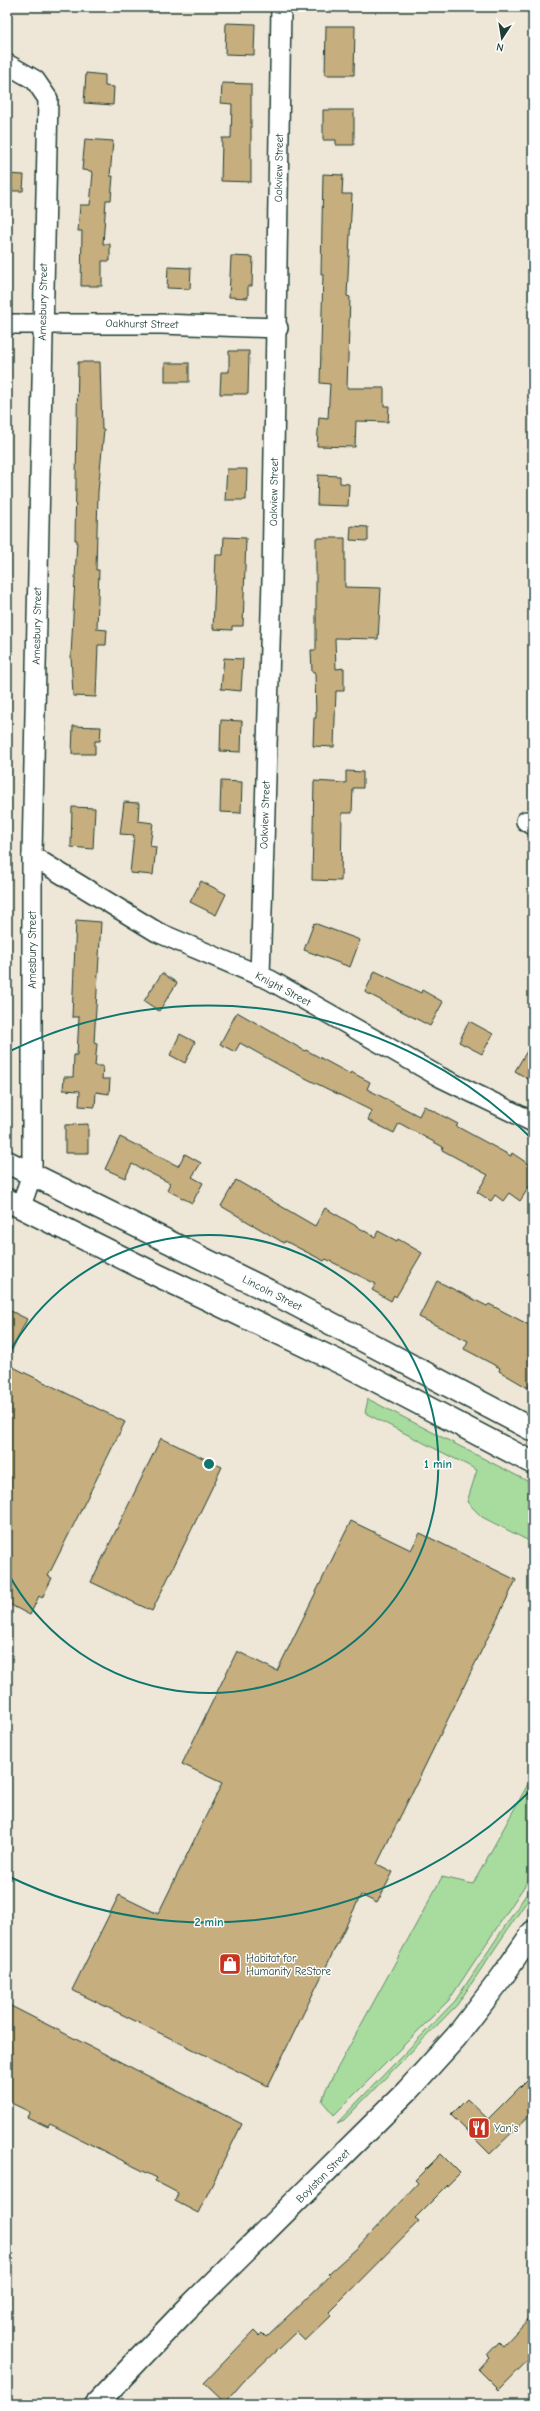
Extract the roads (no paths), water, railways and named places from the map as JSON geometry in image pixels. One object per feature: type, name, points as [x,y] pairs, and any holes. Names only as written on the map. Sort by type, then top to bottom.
[{"type":"main road","name":"Lincoln Street","points":[[7,1162],[281,1297],[533,1430]]},
{"type":"main road","points":[[14,1203],[352,1368],[533,1463]]},
{"type":"main road","points":[[267,1327],[281,1297]]},
{"type":"main road","points":[[352,1368],[366,1341]]},
{"type":"main road","name":"Boylston Street","points":[[96,2404],[184,2312],[407,2091],[456,2037],[502,1977],[533,1932]]},
{"type":"street","name":"Oakview Street","points":[[260,976],[278,328],[281,7]]},
{"type":"street","name":"Amesbury Street","points":[[7,64],[35,80],[48,99],[32,856],[32,1174],[14,1203]]},
{"type":"street","name":"Oakhurst Street","points":[[7,324],[161,324],[278,328]]},
{"type":"street","name":"Knight Street","points":[[32,856],[157,932],[260,976],[440,1077],[533,1122]]},
{"type":"place","name":"Habitat for Humanity ReStore","points":[[230,1964]]},
{"type":"place","name":"Yan's","points":[[479,2128]]}]
